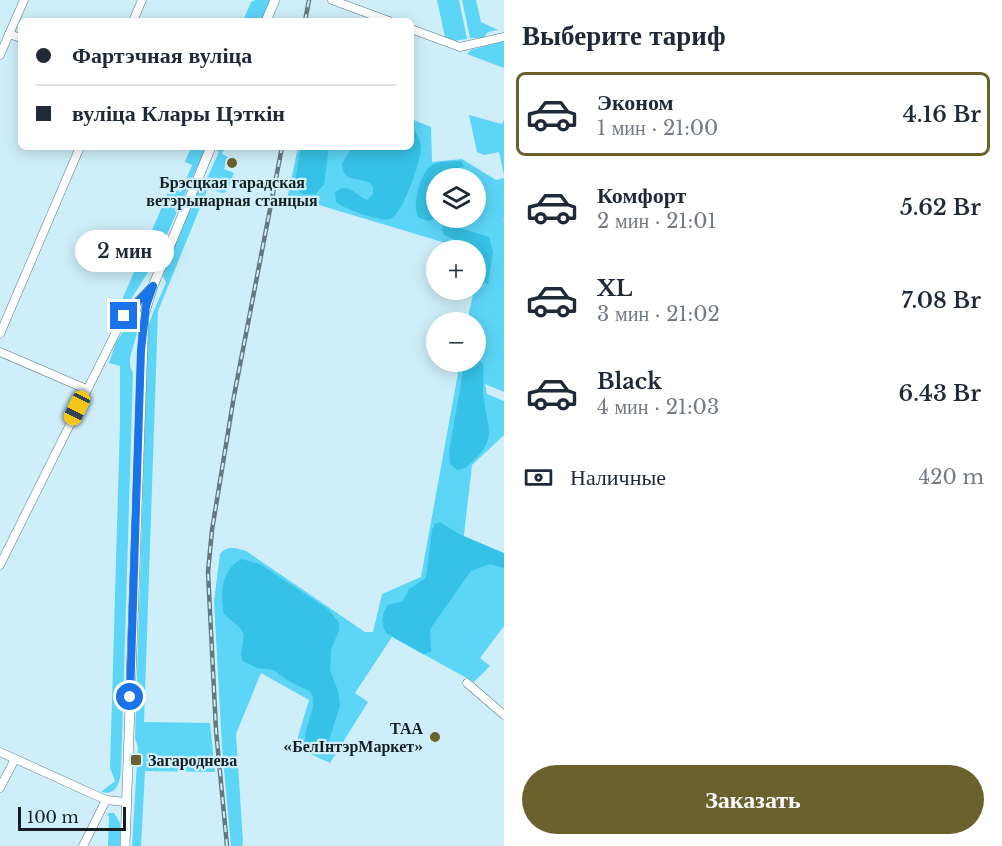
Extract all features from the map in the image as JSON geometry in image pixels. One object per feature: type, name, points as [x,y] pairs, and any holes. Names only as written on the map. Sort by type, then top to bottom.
[{"type":"street","points":[[0,55],[24,0]]},
{"type":"street","points":[[134,18],[142,0]]},
{"type":"street","points":[[267,18],[275,0]]},
{"type":"street","points":[[332,0],[381,18]]},
{"type":"street","points":[[414,30],[460,47],[504,37]]},
{"type":"street","points":[[9,34],[18,37]]},
{"type":"street","points":[[0,334],[79,150]]},
{"type":"street","points":[[125,846],[141,350],[146,306],[210,150]]},
{"type":"street","points":[[0,565],[124,316],[153,286]]},
{"type":"street","points":[[0,352],[87,390]]},
{"type":"street","points":[[467,683],[504,715]]},
{"type":"street","points":[[0,752],[106,800],[126,802]]},
{"type":"street","points":[[0,788],[15,759]]},
{"type":"street","points":[[83,846],[106,800]]},
{"type":"shaded area","points":[[272,0],[264,18],[244,18],[251,2]]},
{"type":"shaded area","points":[[437,0],[459,0],[467,39],[454,41],[445,37]]},
{"type":"shaded area","points":[[462,0],[476,0],[481,22],[498,30],[488,32],[483,38],[470,38]]},
{"type":"shaded area","points":[[504,41],[504,68],[467,54],[471,50]]},
{"type":"shaded area","points":[[469,115],[502,124],[504,120],[504,176],[499,152],[484,155],[477,152]]},
{"type":"shaded area","points":[[414,120],[431,127],[432,162],[462,159],[477,168],[426,168],[426,228],[486,228],[486,174],[496,180],[504,178],[504,392],[485,384],[487,394],[504,401],[504,435],[472,465],[462,552],[504,561],[504,626],[480,658],[490,666],[474,682],[392,637],[355,693],[368,702],[330,763],[295,747],[309,700],[261,673],[236,734],[243,842],[242,846],[231,846],[222,747],[214,601],[220,554],[229,548],[246,551],[365,632],[373,632],[382,594],[421,577],[458,372],[486,372],[486,312],[469,312],[472,300],[486,300],[486,240],[436,240],[299,199],[285,209],[297,150],[414,150]]},
{"type":"shaded area","points":[[414,130],[416,133],[421,147],[415,174],[406,198],[390,219],[371,217],[336,202],[335,192],[344,188],[348,188],[367,200],[373,194],[373,187],[370,183],[348,177],[345,174],[342,163],[350,151],[414,150]]},
{"type":"shaded area","points":[[190,150],[205,150],[156,259],[125,309],[119,307],[170,188],[181,192],[192,165],[185,162]]},
{"type":"shaded area","points":[[216,150],[224,150],[222,154],[228,157],[224,169],[234,173],[226,192],[222,193],[208,188],[158,311],[144,722],[210,723],[215,772],[145,771],[141,846],[132,846],[138,747],[135,738],[148,329],[166,282],[163,276],[170,253],[200,181],[205,183],[219,152]]},
{"type":"shaded area","points":[[300,150],[329,150],[324,184],[316,194],[302,194],[294,185]]},
{"type":"shaded area","points":[[461,161],[464,166],[429,168],[438,162]]},
{"type":"shaded area","points":[[426,172],[426,220],[419,218],[416,206],[418,190]]},
{"type":"shaded area","points":[[460,228],[489,237],[493,252],[488,284],[486,284],[486,240],[455,240],[444,235],[442,229]]},
{"type":"shaded area","points":[[131,320],[136,322],[137,328],[130,361],[133,373],[121,770],[117,787],[106,793],[101,792],[115,781],[110,768],[120,423],[120,366],[109,363],[116,342]]},
{"type":"shaded area","points":[[463,372],[483,372],[483,393],[489,437],[481,452],[462,469],[457,470],[450,464],[449,452]]},
{"type":"shaded area","points":[[440,522],[459,534],[504,553],[504,568],[490,564],[471,571],[430,629],[431,652],[423,654],[386,633],[382,619],[388,605],[403,601],[409,589],[426,578],[432,530],[435,524]]},
{"type":"shaded area","points":[[242,559],[260,564],[329,610],[339,623],[339,630],[331,650],[330,670],[338,691],[340,705],[327,747],[315,751],[305,742],[313,702],[313,696],[309,691],[288,681],[274,670],[257,668],[243,661],[241,655],[244,634],[224,614],[222,598],[226,576],[235,563]]},
{"type":"shaded area","points":[[114,813],[120,823],[120,846],[108,846],[109,816],[107,815]]},
{"type":"railway","points":[[306,18],[309,0]]},
{"type":"railway","points":[[227,846],[216,730],[208,572],[212,530],[234,396],[281,150]]},
{"type":"place","name":"Брэсцкая гарадская ветэрынарная станцыя","points":[[232,163]]},
{"type":"place","name":"ТАА «БелІнтэрМаркет»","points":[[435,737]]},
{"type":"place","name":"Загароднева","points":[[136,760]]},
{"type":"route","points":[[124,316],[153,286],[146,306],[141,350],[130,697]]}]
